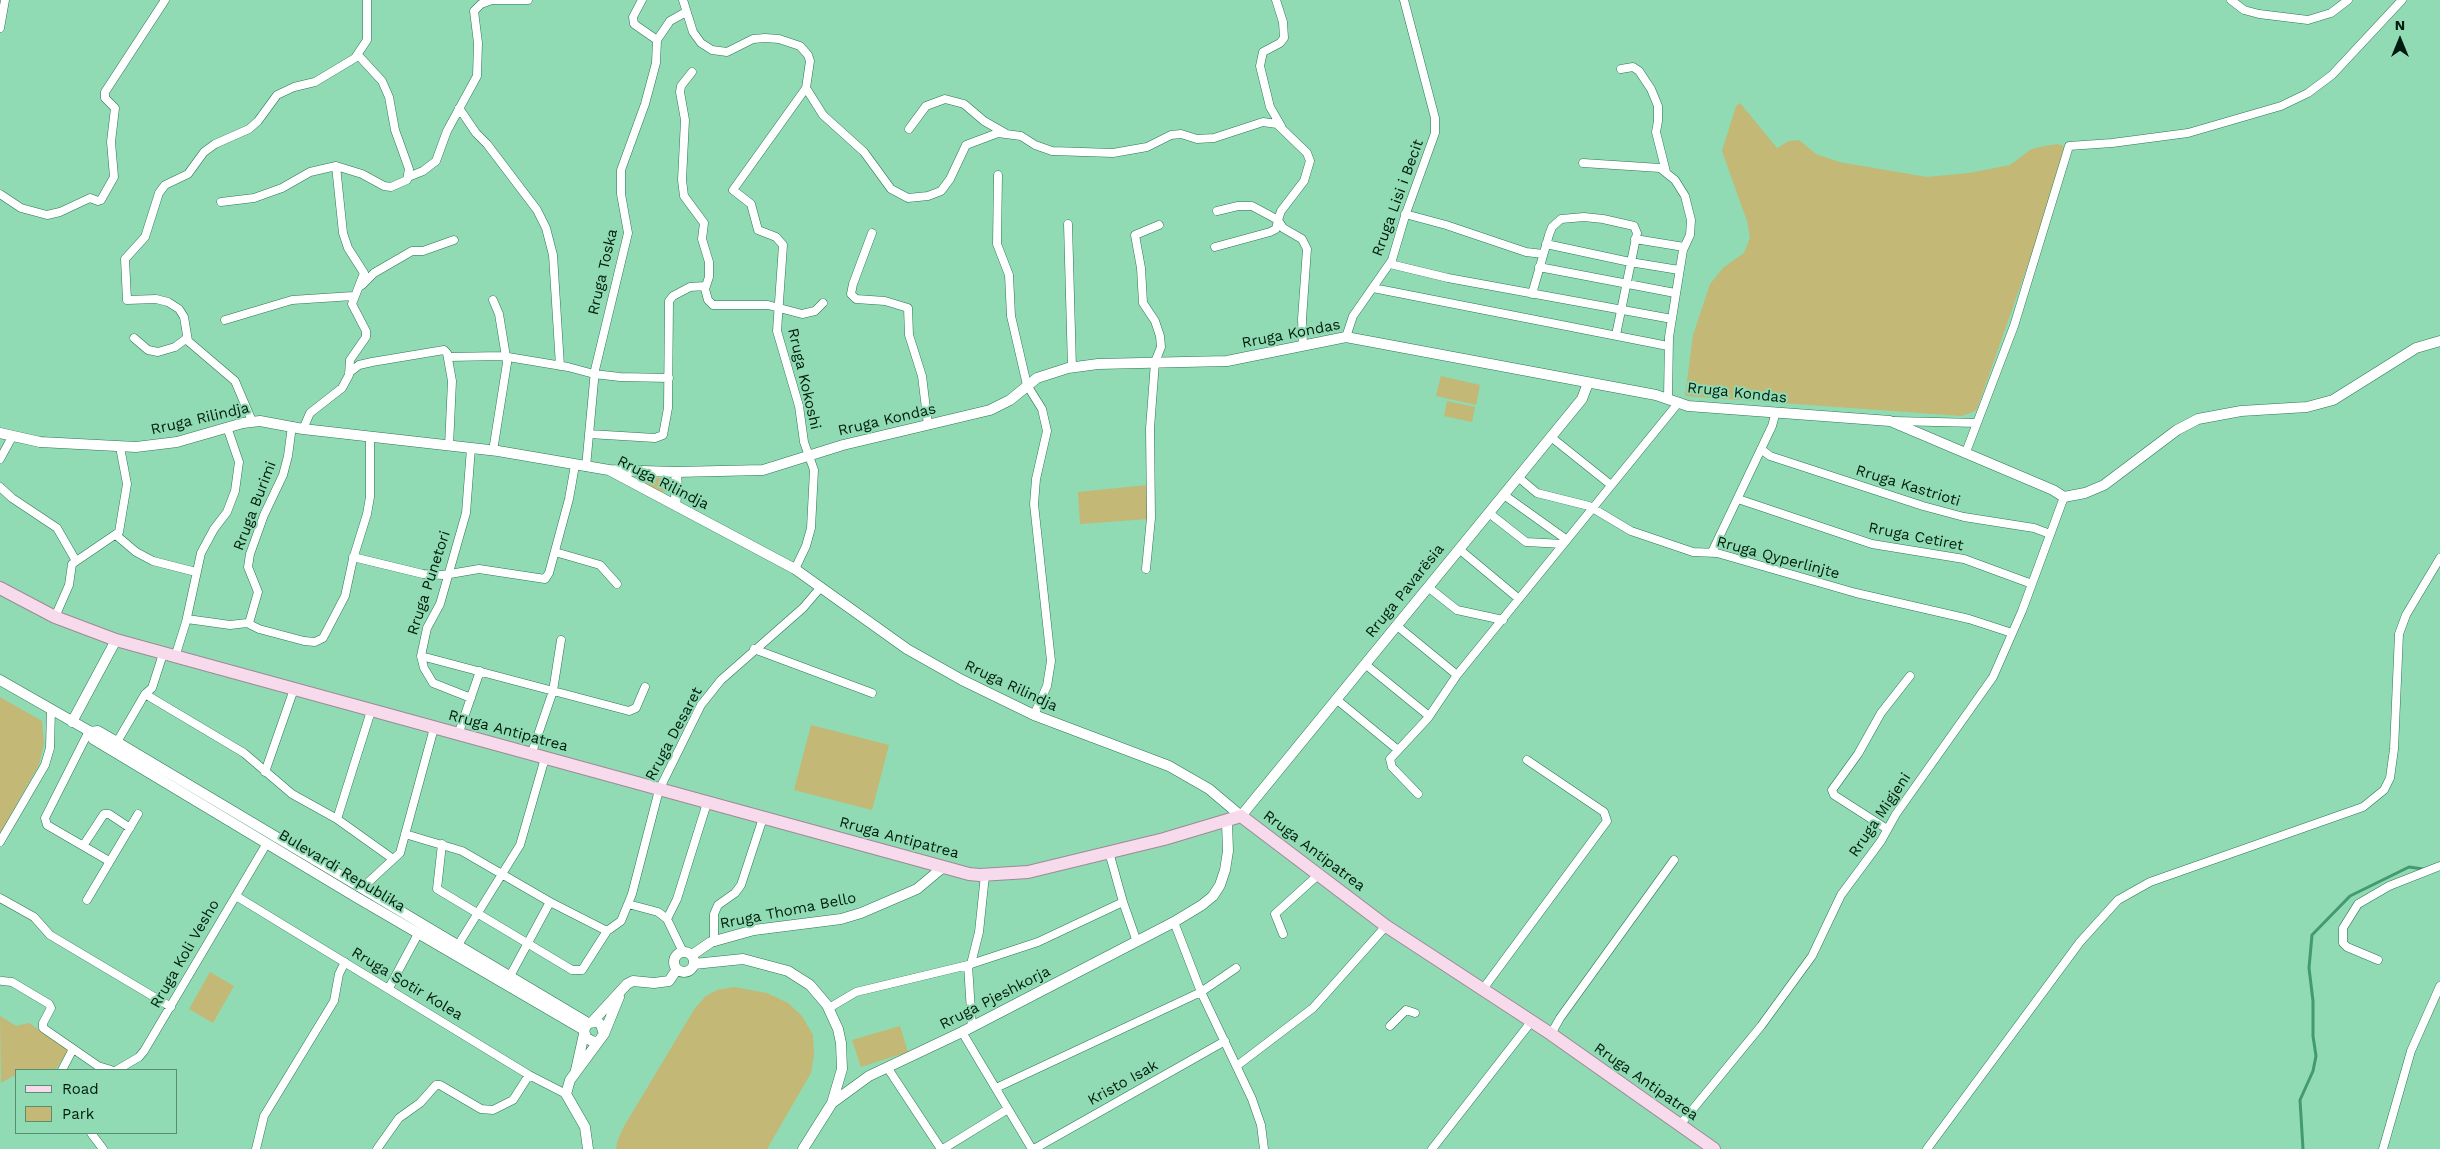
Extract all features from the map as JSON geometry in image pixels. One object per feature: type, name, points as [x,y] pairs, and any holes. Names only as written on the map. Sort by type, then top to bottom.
[{"type":"main road","name":"Rruga Antipatrea","points":[[0,588],[55,617],[116,640],[169,656],[942,868],[985,874],[1028,872],[1227,822],[1241,816],[1386,926],[1551,1034],[1714,1149]]},
{"type":"street","points":[[0,28],[6,0]]},
{"type":"street","points":[[0,194],[21,208],[47,215],[60,212],[90,198],[98,201],[101,200],[114,177],[111,142],[115,108],[105,98],[105,92],[165,0]]},
{"type":"street","points":[[252,421],[235,381],[193,346],[187,338],[182,313],[174,305],[156,299],[130,301],[126,299],[125,259],[145,237],[159,192],[165,185],[188,174],[209,148],[249,129],[258,121],[277,96],[294,87],[315,82],[358,55],[364,47],[368,32],[367,0]]},
{"type":"street","points":[[221,202],[254,198],[282,188],[310,172],[336,166],[362,174],[384,186],[391,187],[423,170],[436,161],[446,131],[471,90],[478,69],[478,38],[473,19],[474,11],[487,1],[528,0]]},
{"type":"street","points":[[642,0],[635,12],[634,24],[657,40],[670,21],[686,12]]},
{"type":"street","points":[[683,0],[697,39],[706,47],[719,52],[733,50],[753,39],[764,38],[779,39],[800,46],[808,55],[810,61],[806,88],[826,120],[864,152],[891,189],[908,198],[928,196],[941,191],[950,179],[966,146],[1005,132]]},
{"type":"street","points":[[1215,247],[1276,229],[1281,211],[1304,181],[1310,160],[1307,152],[1282,127],[1270,107],[1260,66],[1263,52],[1280,43],[1284,38],[1283,22],[1276,0]]},
{"type":"street","name":"Rruga Lisi i Becit","points":[[1346,337],[1353,316],[1390,264],[1405,214],[1432,145],[1436,125],[1404,0]]},
{"type":"street","points":[[2231,0],[2244,10],[2259,14],[2308,20],[2331,13],[2348,0]]},
{"type":"street","points":[[1966,452],[2014,326],[2069,146],[2112,144],[2188,133],[2280,106],[2308,93],[2332,75],[2402,0]]},
{"type":"street","name":"Rruga Toska","points":[[586,467],[594,374],[627,239],[627,224],[621,194],[621,170],[645,104],[656,63],[657,40]]},
{"type":"street","points":[[358,55],[376,73],[386,88],[391,104],[395,130],[409,169],[408,177]]},
{"type":"street","points":[[1621,69],[1633,67],[1639,71],[1651,89],[1658,106],[1659,114],[1656,132],[1666,172]]},
{"type":"street","points":[[692,72],[681,86],[680,92],[685,120],[682,180],[684,196],[704,223],[702,239],[709,262],[709,277],[705,286],[705,294],[713,305],[760,304],[794,312],[810,313],[823,303]]},
{"type":"street","name":"Rruga Kokoshi","points":[[794,569],[806,546],[811,528],[814,470],[803,436],[799,406],[777,332],[783,253],[781,241],[758,230],[751,204],[733,190],[806,88]]},
{"type":"street","points":[[909,129],[926,106],[945,99],[964,104],[980,119],[1005,132],[1021,136],[1035,146],[1052,151],[1113,153],[1141,149],[1175,134],[1197,139],[1214,138],[1263,122],[1282,127]]},
{"type":"street","points":[[459,108],[476,133],[487,144],[537,210],[546,228],[553,255],[560,366]]},
{"type":"street","points":[[1583,163],[1654,166],[1666,172],[1680,186],[1688,208],[1691,220],[1690,235],[1684,247],[1679,270],[1668,346],[1668,398]]},
{"type":"street","points":[[303,430],[310,413],[340,391],[349,373],[350,360],[365,341],[366,333],[353,307],[355,293],[364,274],[348,248],[343,233],[336,166]]},
{"type":"street","points":[[998,175],[997,244],[1009,275],[1012,316],[1027,385],[1042,409],[1047,432],[1036,479],[1034,504],[1051,661],[1046,686],[1034,715]]},
{"type":"street","points":[[1217,211],[1252,206],[1278,220],[1283,228],[1302,239],[1308,249],[1302,319],[1303,345]]},
{"type":"street","points":[[1405,214],[1440,222],[1517,249],[1543,254]]},
{"type":"street","points":[[1532,294],[1546,244],[1556,223],[1567,218],[1603,219],[1634,226],[1637,233],[1616,335]]},
{"type":"street","points":[[1068,224],[1072,368]]},
{"type":"street","points":[[1146,569],[1151,518],[1150,428],[1155,362],[1161,347],[1155,320],[1143,303],[1141,268],[1135,235],[1159,225]]},
{"type":"street","points":[[872,233],[853,284],[852,294],[856,299],[862,301],[885,301],[908,308],[909,335],[922,376],[928,425]]},
{"type":"street","points":[[1635,239],[1684,247]]},
{"type":"street","points":[[225,320],[292,300],[355,293],[374,272],[412,251],[423,251],[454,240]]},
{"type":"street","points":[[1546,244],[1630,262],[1679,270]]},
{"type":"street","points":[[1390,264],[1438,276],[1672,319]]},
{"type":"street","points":[[1539,267],[1675,293]]},
{"type":"street","points":[[589,434],[655,438],[663,435],[667,420],[669,378],[669,301],[673,296],[690,287],[705,286]]},
{"type":"street","points":[[1373,288],[1668,346]]},
{"type":"street","points":[[493,300],[499,314],[506,356],[506,373],[494,451]]},
{"type":"street","name":"Rruga Kondas","points":[[610,470],[676,472],[763,470],[843,445],[1000,406],[1027,385],[1044,376],[1072,368],[1098,364],[1228,361],[1346,337],[1668,398],[1688,406],[1890,421],[2054,490],[2064,497]]},
{"type":"street","points":[[134,338],[148,350],[158,352],[175,347],[187,338]]},
{"type":"street","points":[[2064,497],[2085,493],[2110,481],[2177,430],[2198,419],[2226,412],[2306,407],[2333,400],[2416,348],[2440,341]]},
{"type":"street","points":[[349,373],[359,365],[372,362],[440,349],[447,353],[452,381],[449,446]]},
{"type":"street","points":[[448,357],[506,356],[594,374],[620,377],[669,378]]},
{"type":"street","name":"Rruga Pavarësia","points":[[1241,816],[1585,396],[1588,383]]},
{"type":"street","points":[[1418,794],[1391,766],[1390,759],[1429,716],[1457,675],[1679,402]]},
{"type":"street","points":[[1712,552],[1772,426],[1776,412]]},
{"type":"street","name":"Rruga Rilindja","points":[[0,433],[47,443],[120,447],[177,442],[252,421],[292,426],[303,430],[494,451],[610,470],[794,569],[821,586],[907,649],[962,680],[1034,715],[1169,766],[1209,789],[1241,816]]},
{"type":"street","points":[[1890,421],[1977,423]]},
{"type":"street","name":"Rruga Burimi","points":[[249,623],[258,592],[248,567],[250,554],[264,515],[284,475],[292,426]]},
{"type":"street","points":[[117,742],[146,694],[152,688],[169,656],[186,618],[201,553],[214,529],[227,512],[235,491],[239,462],[227,427]]},
{"type":"street","points":[[186,618],[230,625],[249,623],[259,630],[304,641],[318,642],[327,632],[345,596],[353,557],[365,523],[370,497],[370,436]]},
{"type":"street","points":[[0,460],[12,437]]},
{"type":"street","points":[[1551,437],[1611,485]]},
{"type":"street","points":[[55,617],[68,585],[71,567],[76,561],[116,535],[123,514],[127,484],[120,447]]},
{"type":"street","name":"Rruga Punetori","points":[[471,448],[466,513],[440,604],[426,628],[421,656],[424,668],[433,683],[471,698]]},
{"type":"street","name":"Rruga Kastrioti","points":[[1761,449],[1770,456],[1923,506],[1983,521],[2034,528],[2050,534]]},
{"type":"street","points":[[353,557],[423,574],[479,569],[545,579],[549,573],[569,499],[575,465]]},
{"type":"street","points":[[675,505],[678,489],[676,472]]},
{"type":"street","name":"Rruga Qyperlinjte","points":[[1518,477],[1537,493],[1592,508],[1631,531],[1693,552],[1712,552],[1856,593],[1969,618],[2012,633]]},
{"type":"street","points":[[0,487],[15,501],[57,528],[76,561]]},
{"type":"street","points":[[1504,495],[1565,542]]},
{"type":"street","name":"Rruga Migjeni","points":[[1679,1126],[1761,1026],[1812,956],[1841,895],[1896,814],[1986,689],[2032,584],[2064,497]]},
{"type":"street","name":"Rruga Cetiret","points":[[1738,498],[1872,544],[1956,558],[2032,584]]},
{"type":"street","points":[[1489,513],[1526,542],[1565,542]]},
{"type":"street","points":[[116,535],[136,552],[153,561],[196,572]]},
{"type":"street","points":[[1459,550],[1519,599]]},
{"type":"street","points":[[554,552],[600,565],[617,584]]},
{"type":"street","points":[[1927,1149],[2080,942],[2118,900],[2150,882],[2363,807],[2384,790],[2390,778],[2394,749],[2399,634],[2406,615],[2440,558]]},
{"type":"street","name":"Rruga Desaret","points":[[527,942],[571,969],[582,970],[607,931],[621,921],[628,904],[659,790],[669,767],[709,694],[754,649],[804,608],[821,586]]},
{"type":"street","points":[[1428,587],[1457,610],[1502,620]]},
{"type":"street","points":[[1396,625],[1457,675]]},
{"type":"street","points":[[72,722],[116,640]]},
{"type":"street","points":[[531,754],[553,691],[561,640]]},
{"type":"street","points":[[754,649],[872,693]]},
{"type":"street","points":[[421,656],[629,711],[636,708],[645,687]]},
{"type":"street","points":[[1365,664],[1429,716]]},
{"type":"street","points":[[458,734],[480,671]]},
{"type":"street","points":[[1887,829],[1834,795],[1832,790],[1858,754],[1881,713],[1910,676]]},
{"type":"street","name":"Bulevardi Republika","points":[[0,680],[90,732],[98,731],[117,742],[510,976],[587,1027]]},
{"type":"street","points":[[266,772],[294,689]]},
{"type":"street","points":[[146,694],[244,753],[292,794],[337,819],[394,859]]},
{"type":"street","points":[[1336,699],[1398,750]]},
{"type":"street","points":[[0,842],[45,765],[50,748],[51,709]]},
{"type":"street","points":[[337,819],[371,711]]},
{"type":"street","points":[[362,888],[400,853],[434,728]]},
{"type":"street","points":[[90,732],[46,818],[47,824],[109,861]]},
{"type":"street","name":"Bulevardi Republika","points":[[90,732],[93,739],[418,934],[587,1027]]},
{"type":"street","points":[[458,945],[515,854],[526,830],[545,758]]},
{"type":"street","points":[[1483,989],[1607,821],[1604,812],[1527,760]]},
{"type":"street","points":[[667,919],[677,899],[707,802]]},
{"type":"street","points":[[83,846],[104,814],[109,814],[130,828]]},
{"type":"street","points":[[87,900],[138,814]]},
{"type":"street","points":[[714,942],[714,914],[718,906],[735,893],[740,885],[762,818]]},
{"type":"street","name":"Rruga Pjeshkorja","points":[[832,1103],[869,1076],[972,1027],[1137,942],[1174,922],[1208,900],[1220,884],[1228,851],[1227,822]]},
{"type":"street","points":[[405,834],[462,851],[550,902],[607,931]]},
{"type":"street","name":"Rruga Koli Vesho","points":[[119,1069],[139,1057],[144,1051],[267,843]]},
{"type":"street","points":[[442,844],[437,889],[527,942]]},
{"type":"street","points":[[1109,852],[1137,942]]},
{"type":"street","points":[[1551,1034],[1560,1018],[1674,860]]},
{"type":"street","points":[[2378,960],[2346,947],[2343,942],[2343,928],[2358,904],[2389,886],[2440,866]]},
{"type":"street","name":"Rruga Thoma Bello","points":[[624,987],[632,981],[654,983],[669,981],[677,969],[685,972],[692,968],[690,957],[714,942],[754,930],[841,919],[861,913],[917,889],[942,868]]},
{"type":"street","points":[[972,1027],[970,965],[979,932],[985,874]]},
{"type":"street","points":[[1284,934],[1275,914],[1318,874]]},
{"type":"street","name":"Rruga Sotir Kolea","points":[[236,896],[529,1075],[566,1094]]},
{"type":"street","points":[[0,898],[34,917],[46,932],[171,1007]]},
{"type":"street","points":[[510,976],[550,902]]},
{"type":"street","points":[[829,1008],[856,992],[970,965],[1038,942],[1123,902]]},
{"type":"street","points":[[628,904],[658,912],[667,919],[690,957]]},
{"type":"street","points":[[1174,922],[1201,992],[1238,1065],[1261,1125],[1264,1149]]},
{"type":"street","points":[[1238,1065],[1313,1008],[1386,926]]},
{"type":"street","points":[[389,988],[418,934]]},
{"type":"street","points":[[677,969],[674,961],[679,953],[690,957],[743,959],[788,970],[810,985],[829,1008],[838,1029],[842,1055],[840,1078],[832,1103],[802,1149]]},
{"type":"street","points":[[256,1149],[264,1116],[334,1001],[339,974],[345,962]]},
{"type":"street","points":[[996,1088],[1201,992],[1236,968]]},
{"type":"street","points":[[2,982],[12,982],[49,1004],[51,1008],[43,1023],[43,1028],[98,1066],[108,1069]]},
{"type":"street","points":[[2383,1149],[2411,1051],[2440,986]]},
{"type":"street","points":[[588,1149],[585,1127],[566,1094],[574,1075],[587,1027],[624,987]]},
{"type":"street","points":[[574,1075],[601,1037],[624,987]]},
{"type":"street","points":[[1390,1026],[1406,1010],[1415,1013]]},
{"type":"street","points":[[1432,1149],[1531,1022]]},
{"type":"street","points":[[587,1027],[601,1025],[601,1037]]},
{"type":"street","points":[[587,1027],[589,1041],[601,1037]]},
{"type":"street","points":[[962,1032],[1033,1149]]},
{"type":"street","name":"Kristo Isak","points":[[1033,1149],[1225,1041]]},
{"type":"street","points":[[63,1069],[73,1049]]},
{"type":"street","points":[[887,1067],[942,1149],[1008,1109]]},
{"type":"street","points":[[377,1149],[399,1118],[420,1103],[436,1085],[440,1085],[481,1109],[493,1110],[513,1100],[529,1075]]},
{"type":"street","points":[[93,1134],[103,1149]]},
{"type":"green space","points":[[1740,103],[1777,148],[1789,141],[1799,140],[1816,154],[1839,162],[1927,177],[1969,173],[2010,165],[2030,150],[2039,147],[2057,144],[2067,147],[2067,154],[1977,409],[1961,416],[1685,396],[1693,335],[1710,284],[1724,267],[1744,253],[1750,238],[1747,221],[1722,151],[1736,106]]},
{"type":"green space","points":[[1441,376],[1480,385],[1476,405],[1436,396]]},
{"type":"green space","points":[[1447,401],[1475,407],[1472,422],[1444,416]]},
{"type":"green space","points":[[646,476],[666,479],[673,486],[672,491],[659,492],[643,483],[642,480]]},
{"type":"green space","points":[[1148,485],[1148,519],[1080,524],[1078,492]]},
{"type":"green space","points":[[0,697],[42,721],[44,743],[39,765],[0,833]]},
{"type":"green space","points":[[811,725],[889,745],[872,810],[794,790]]},
{"type":"green space","points":[[210,972],[234,986],[213,1023],[189,1009]]},
{"type":"green space","points":[[734,987],[767,993],[788,1003],[802,1016],[813,1035],[814,1055],[811,1073],[767,1149],[616,1149],[623,1128],[695,1008],[706,996],[717,990]]},
{"type":"green space","points":[[0,1016],[16,1026],[29,1023],[69,1050],[56,1069],[15,1069],[15,1077],[1,1083]]},
{"type":"green space","points":[[900,1026],[908,1052],[861,1067],[852,1040]]},
{"type":"waterway","points":[[2303,1149],[2300,1100],[2313,1071],[2316,1056],[2309,968],[2312,935],[2350,896],[2409,867],[2423,869]]}]
